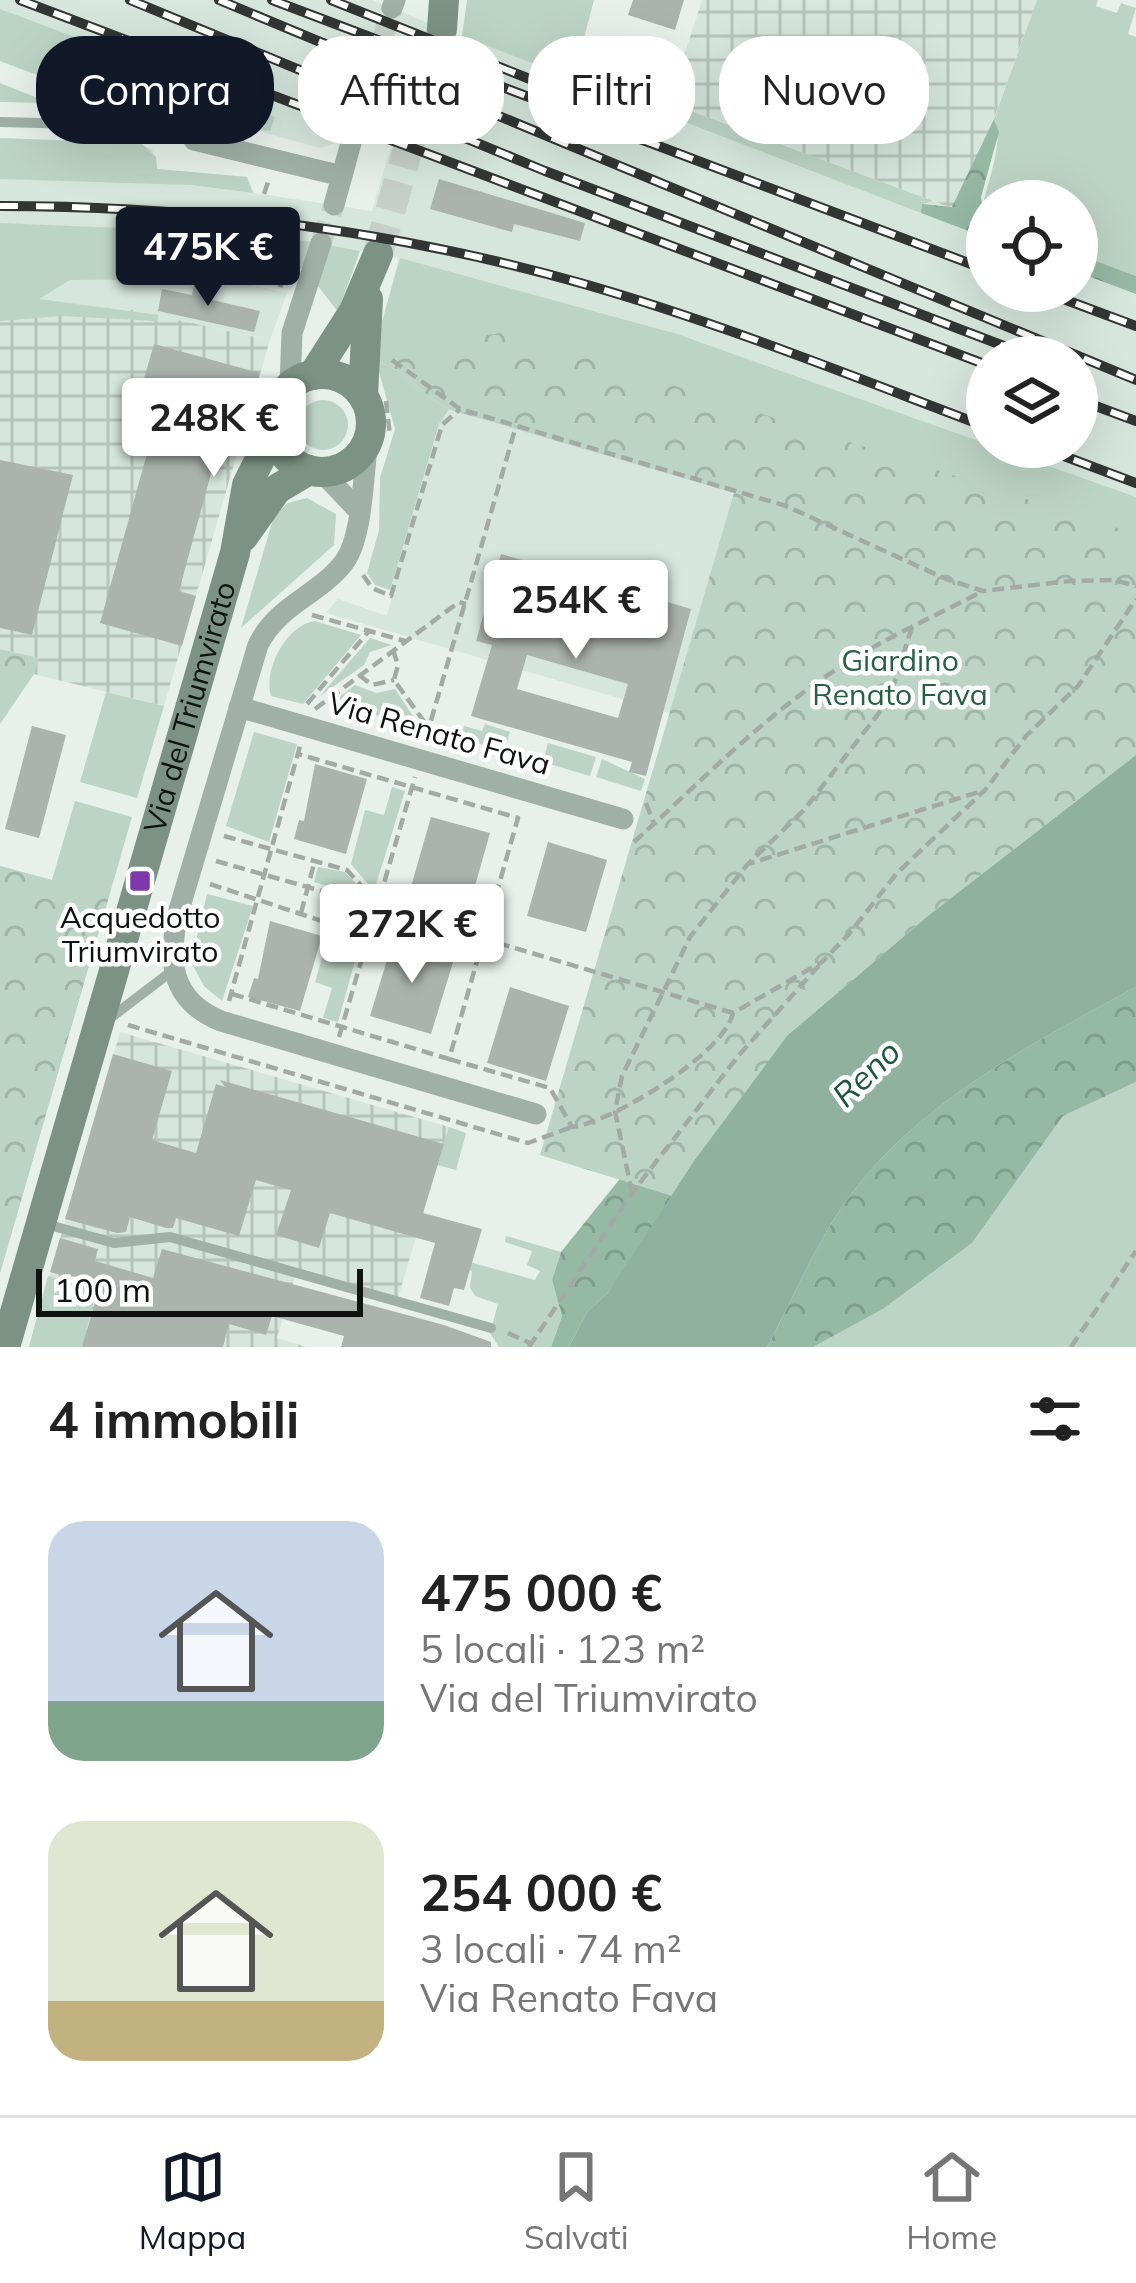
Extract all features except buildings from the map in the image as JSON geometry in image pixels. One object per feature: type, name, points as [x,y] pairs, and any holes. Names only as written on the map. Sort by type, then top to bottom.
[{"type":"main road","points":[[375,267],[363,395],[371,414],[368,441],[346,466],[315,471],[286,456],[274,431],[277,403],[302,380],[375,267]]},
{"type":"main road","points":[[302,380],[335,375],[363,395]]},
{"type":"main road","name":"Via del Triumvirato","points":[[5,1347],[41,1223],[110,1026],[235,554],[247,485],[274,431]]},
{"type":"main road","name":"Via del Triumvirato","points":[[235,554],[261,506],[315,471]]},
{"type":"street","points":[[210,144],[342,176]]},
{"type":"street","points":[[334,205],[351,144]]},
{"type":"street","points":[[302,380],[292,333],[321,243]]},
{"type":"street","points":[[368,441],[347,558],[274,618],[258,645],[175,926],[172,971],[189,1000],[211,1016],[536,1114]]},
{"type":"street","points":[[315,471],[358,509]]},
{"type":"street","name":"Via Renato Fava","points":[[239,707],[623,819]]},
{"type":"lane","points":[[0,122],[36,123]]},
{"type":"lane","points":[[110,1026],[172,971]]},
{"type":"lane","points":[[41,1223],[114,1244],[170,1237],[491,1328]]},
{"type":"path","points":[[256,174],[270,177],[264,194]]},
{"type":"path","points":[[252,234],[247,272],[291,288]]},
{"type":"path","points":[[381,357],[406,366],[435,397],[460,409],[826,520],[946,580],[983,591]]},
{"type":"path","points":[[391,596],[442,424],[460,409]]},
{"type":"path","points":[[333,1055],[516,426]]},
{"type":"path","points":[[634,842],[822,679],[983,591],[1088,580],[1136,586]]},
{"type":"path","points":[[491,1328],[530,1345],[632,1192],[739,1054],[897,873],[985,790],[1026,736],[1100,659],[1136,599]]},
{"type":"path","points":[[369,631],[302,710],[310,713],[459,602],[466,604]]},
{"type":"path","points":[[302,617],[315,615],[405,641]]},
{"type":"path","points":[[632,1192],[615,1111],[622,1076],[690,937],[748,864],[804,810],[889,700],[913,627]]},
{"type":"path","points":[[393,650],[398,665],[394,680]]},
{"type":"path","points":[[358,675],[372,685],[394,680]]},
{"type":"path","points":[[394,680],[429,728]]},
{"type":"path","points":[[216,1004],[226,1008],[232,994],[306,726]]},
{"type":"path","points":[[298,754],[518,818],[449,1059]]},
{"type":"path","points":[[748,864],[985,790]]},
{"type":"path","points":[[646,803],[653,824]]},
{"type":"path","points":[[218,835],[346,869],[377,907],[733,1013]]},
{"type":"path","points":[[300,914],[315,860]]},
{"type":"path","points":[[265,874],[350,899],[354,916]]},
{"type":"path","points":[[205,882],[328,922],[377,907]]},
{"type":"path","points":[[110,1026],[528,1143],[615,1111],[700,1054],[729,1028],[733,1013],[822,962]]},
{"type":"path","points":[[232,994],[550,1088],[572,1127]]},
{"type":"path","points":[[1070,1347],[1136,1251]]},
{"type":"shaded area","points":[[0,0],[372,0],[460,36],[298,36],[298,142],[274,135],[274,36],[36,36],[36,74],[0,61]]},
{"type":"shaded area","points":[[702,0],[1037,0],[971,180],[966,180],[960,211],[779,144],[929,144],[929,36],[719,36],[719,122],[695,113],[695,36],[690,36]]},
{"type":"shaded area","points":[[504,51],[528,59],[528,144],[695,144],[695,113],[719,122],[719,144],[779,144],[966,213],[966,312],[1098,312],[1098,262],[1136,276],[1136,534],[377,343],[399,258],[314,242],[303,268],[281,275],[256,267],[262,235],[242,233],[235,268],[239,275],[246,284],[287,293],[270,340],[128,309],[0,301],[0,138],[36,139],[36,144],[138,144],[152,149],[157,169],[247,177],[254,193],[372,211],[391,146],[386,144],[504,144]]},
{"type":"shaded area","points":[[0,301],[128,309],[270,340],[164,706],[34,674],[38,658],[0,649]]},
{"type":"shaded area","points":[[432,402],[735,493],[673,714],[326,613],[338,599],[387,616],[393,591],[383,587]]},
{"type":"shaded area","points":[[120,1032],[449,1127],[397,1301],[296,1273],[277,1338],[307,1347],[29,1347]]},
{"type":"green space","points":[[467,0],[594,0],[585,36],[528,36],[528,61],[504,52],[504,36],[462,36]]},
{"type":"green space","points":[[1037,0],[1098,0],[1096,6],[1117,13],[1121,3],[1136,8],[1128,34],[1136,37],[1136,276],[1098,262],[1098,180],[990,180],[997,140],[994,119]]},
{"type":"green space","points":[[0,9],[72,36],[36,36],[36,74],[0,61]]},
{"type":"green space","points":[[0,83],[36,97],[36,103],[0,102]]},
{"type":"green space","points":[[695,113],[719,122],[719,135],[695,126]]},
{"type":"green space","points":[[994,119],[999,132],[986,180],[966,180],[966,230],[921,213],[922,204],[952,207]]},
{"type":"green space","points":[[0,138],[36,140],[36,144],[142,144],[156,157],[157,169],[247,177],[253,193],[192,185],[0,179]]},
{"type":"green space","points":[[742,144],[779,144],[933,201],[922,204],[921,213]]},
{"type":"green space","points":[[0,223],[242,233],[235,269],[246,284],[200,279],[70,280],[39,299],[159,315],[157,321],[60,316],[0,321]]},
{"type":"green space","points":[[263,235],[313,242],[303,268],[281,275],[257,269]]},
{"type":"green space","points":[[329,245],[360,251],[338,312],[318,286]]},
{"type":"green space","points":[[400,258],[677,334],[966,437],[966,468],[1054,468],[1136,497],[1136,580],[381,351],[381,325]]},
{"type":"green space","points":[[1098,262],[1136,276],[1136,294],[1098,280]]},
{"type":"green space","name":"Giardino Renato Fava","points":[[507,332],[1136,534],[1136,755],[929,915],[788,1035],[672,1196],[540,1155],[734,493],[451,410],[376,361],[377,343],[411,347]]},
{"type":"green space","points":[[376,361],[397,370],[449,409],[439,424],[390,590],[375,585],[367,573],[379,530],[380,478],[395,429]]},
{"type":"green space","points":[[323,400],[340,408],[348,425],[340,442],[323,450],[306,442],[298,425],[306,408]]},
{"type":"green space","points":[[307,498],[336,514],[334,545],[241,628],[274,516],[288,503]]},
{"type":"green space","points":[[315,621],[361,635],[303,704],[271,696],[270,674],[279,650],[295,631]]},
{"type":"green space","points":[[370,638],[392,645],[370,652],[364,665],[320,696]]},
{"type":"green space","points":[[0,649],[39,658],[34,674],[0,724]]},
{"type":"green space","points":[[355,685],[376,693],[395,689],[421,728],[333,702]]},
{"type":"green space","points":[[106,692],[164,706],[137,798],[80,782]]},
{"type":"green space","points":[[485,724],[510,732],[504,751],[460,738],[464,726],[482,731]]},
{"type":"green space","points":[[254,732],[297,744],[269,842],[226,826]]},
{"type":"green space","points":[[548,743],[596,757],[590,776],[543,762]]},
{"type":"green space","points":[[1136,755],[1054,822],[694,1161],[638,1251],[608,1293],[587,1312],[569,1347],[551,1347],[562,1316],[552,1280],[561,1252],[639,1155]]},
{"type":"green space","points":[[602,759],[645,779],[641,791],[596,777]]},
{"type":"green space","points":[[392,787],[405,791],[374,891],[351,864],[365,810],[384,815]]},
{"type":"green space","points":[[75,801],[132,817],[0,1273],[0,866],[52,880]]},
{"type":"green space","points":[[0,866],[109,896],[0,1273]]},
{"type":"green space","points":[[318,867],[345,872],[370,899],[366,910],[357,912],[359,895],[314,882]]},
{"type":"green space","points":[[207,894],[253,906],[222,1001],[204,986],[191,962]]},
{"type":"green space","points":[[367,918],[338,1022],[323,1018],[332,988],[315,982],[331,927]]},
{"type":"green space","points":[[1136,987],[1136,1082],[1063,1116],[972,1243],[883,1309],[813,1347],[767,1347],[835,1217],[875,1165],[942,1104],[979,1078]]},
{"type":"green space","points":[[1136,1082],[1136,1347],[813,1347],[883,1309],[972,1243],[1063,1116]]},
{"type":"green space","points":[[449,1127],[466,1133],[456,1170],[437,1165]]},
{"type":"green space","points":[[506,1236],[561,1252],[552,1280],[562,1316],[551,1347],[499,1347],[490,1333],[498,1304],[475,1296],[470,1287],[472,1271],[431,1258],[433,1252],[535,1280],[540,1271],[527,1265],[532,1251],[505,1242]]},
{"type":"green space","points":[[48,1276],[97,1290],[82,1347],[29,1347]]},
{"type":"water","name":"Reno","points":[[1136,755],[1136,987],[980,1078],[942,1104],[875,1165],[835,1217],[767,1347],[569,1347],[587,1312],[608,1293],[694,1161],[788,1035],[929,915]]},
{"type":"tunnel","points":[[383,36],[392,8]]},
{"type":"tunnel","points":[[378,254],[442,29]]},
{"type":"tunnel","points":[[321,243],[334,205]]},
{"type":"railway","points":[[20,0],[966,357]]},
{"type":"railway","points":[[130,0],[545,171],[978,336]]},
{"type":"railway","points":[[219,0],[1136,380]]},
{"type":"railway","points":[[272,0],[966,262]]},
{"type":"railway","points":[[331,0],[528,78]]},
{"type":"railway","points":[[0,206],[221,216],[440,249],[584,284],[686,316],[966,419]]},
{"type":"railway","points":[[1098,312],[1136,326]]},
{"type":"railway","points":[[1098,407],[1136,421]]},
{"type":"railway","points":[[1096,468],[1136,483]]},
{"type":"place","name":"Acquedotto Triumvirato","points":[[140,881]]}]
